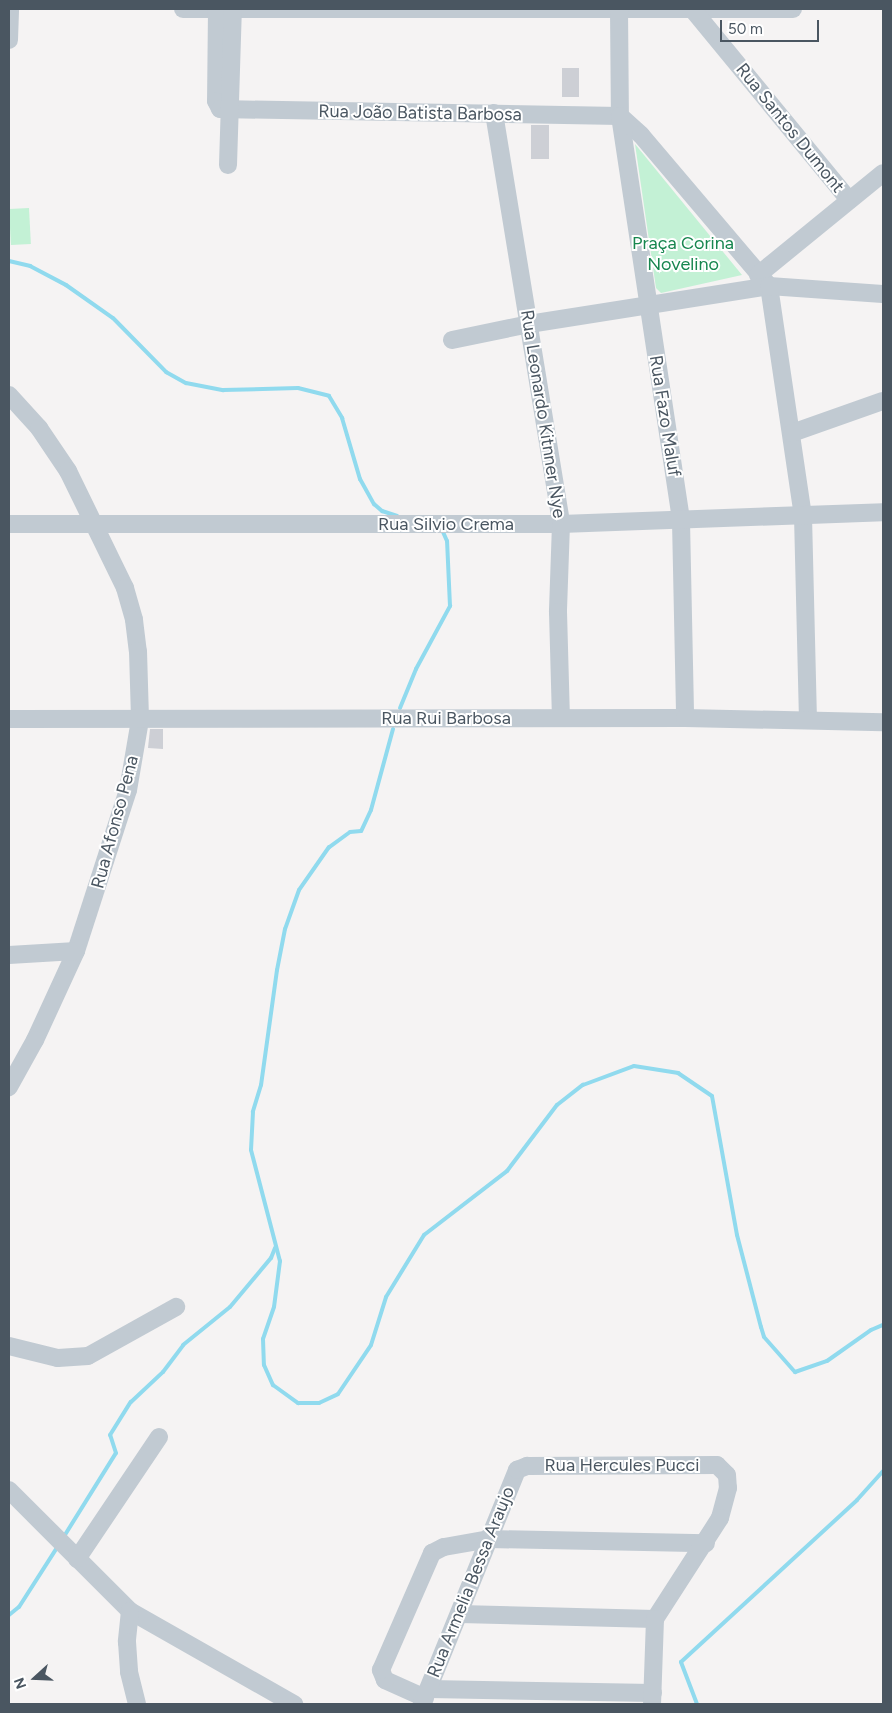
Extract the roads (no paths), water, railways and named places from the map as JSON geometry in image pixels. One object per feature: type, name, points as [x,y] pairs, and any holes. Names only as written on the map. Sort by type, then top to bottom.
[{"type":"street","points":[[9,40],[10,9]]},
{"type":"street","points":[[183,9],[793,9]]},
{"type":"street","points":[[217,9],[216,101],[226,110]]},
{"type":"street","points":[[228,165],[226,110],[233,9]]},
{"type":"street","name":"Rua Fazo Maluf","points":[[619,10],[620,116],[681,521],[685,718]]},
{"type":"street","name":"Rua Santos Dumont","points":[[693,10],[849,200]]},
{"type":"street","name":"Rua João Batista Barbosa","points":[[226,110],[620,116]]},
{"type":"street","name":"Rua Leonardo Kitnner Nye","points":[[494,113],[562,524],[558,612],[561,718]]},
{"type":"street","points":[[620,116],[641,135],[764,280],[792,433],[803,516],[808,720]]},
{"type":"street","points":[[764,280],[849,200],[883,173]]},
{"type":"street","points":[[452,340],[530,324],[648,304],[764,280],[883,294]]},
{"type":"street","name":"Rua Afonso Pena","points":[[9,395],[39,428],[68,471],[115,564],[134,620],[140,720],[128,790],[76,951],[35,1040],[9,1087]]},
{"type":"street","points":[[792,433],[883,401]]},
{"type":"street","name":"Rua Silvio Crema","points":[[9,524],[562,524],[883,512]]},
{"type":"street","name":"Rua Rui Barbosa","points":[[9,719],[685,718],[883,722]]},
{"type":"street","points":[[9,955],[76,951]]},
{"type":"street","points":[[9,1346],[58,1358],[88,1356],[176,1307]]},
{"type":"street","points":[[77,1559],[159,1436]]},
{"type":"street","name":"Rua Hercules Pucci","points":[[526,1466],[717,1465],[727,1475],[728,1488],[720,1518],[706,1543]]},
{"type":"street","name":"Rua Armelia Bessa Araujo","points":[[425,1697],[490,1539],[512,1476],[517,1470],[526,1466]]},
{"type":"street","points":[[9,1490],[130,1611],[294,1704]]},
{"type":"street","points":[[490,1539],[706,1543],[655,1618],[653,1699],[425,1697],[385,1680],[381,1670],[432,1553],[444,1547],[490,1539]]},
{"type":"street","points":[[130,1611],[127,1642],[129,1672],[137,1704]]},
{"type":"street","points":[[460,1614],[655,1618]]},
{"type":"waterway","points":[[9,261],[30,266],[66,285],[113,318],[166,372],[186,383],[223,390],[298,388],[329,396],[342,418],[360,479],[374,504],[382,511],[397,516]]},
{"type":"waterway","points":[[400,708],[416,669],[450,606],[447,541],[442,530]]},
{"type":"waterway","points":[[393,729],[371,810],[361,831],[350,832],[329,847],[299,890],[285,929],[277,970],[261,1085],[253,1112],[251,1150],[280,1261],[274,1307],[263,1339],[264,1365],[273,1385],[298,1403],[319,1403],[338,1394],[371,1345],[386,1297],[424,1235],[507,1171],[557,1105],[583,1085],[634,1066],[678,1073],[712,1096],[737,1235],[764,1337],[795,1372],[827,1361],[871,1330],[883,1325]]},
{"type":"waterway","points":[[63,1538],[116,1453],[110,1435],[131,1402],[163,1372],[183,1345],[230,1307],[271,1258],[275,1248]]},
{"type":"waterway","points":[[697,1704],[681,1662],[857,1500],[883,1471]]},
{"type":"waterway","points":[[9,1615],[19,1607],[58,1546]]},
{"type":"park label","name":"Praça Corina Novelino","points":[[683,254]]}]
